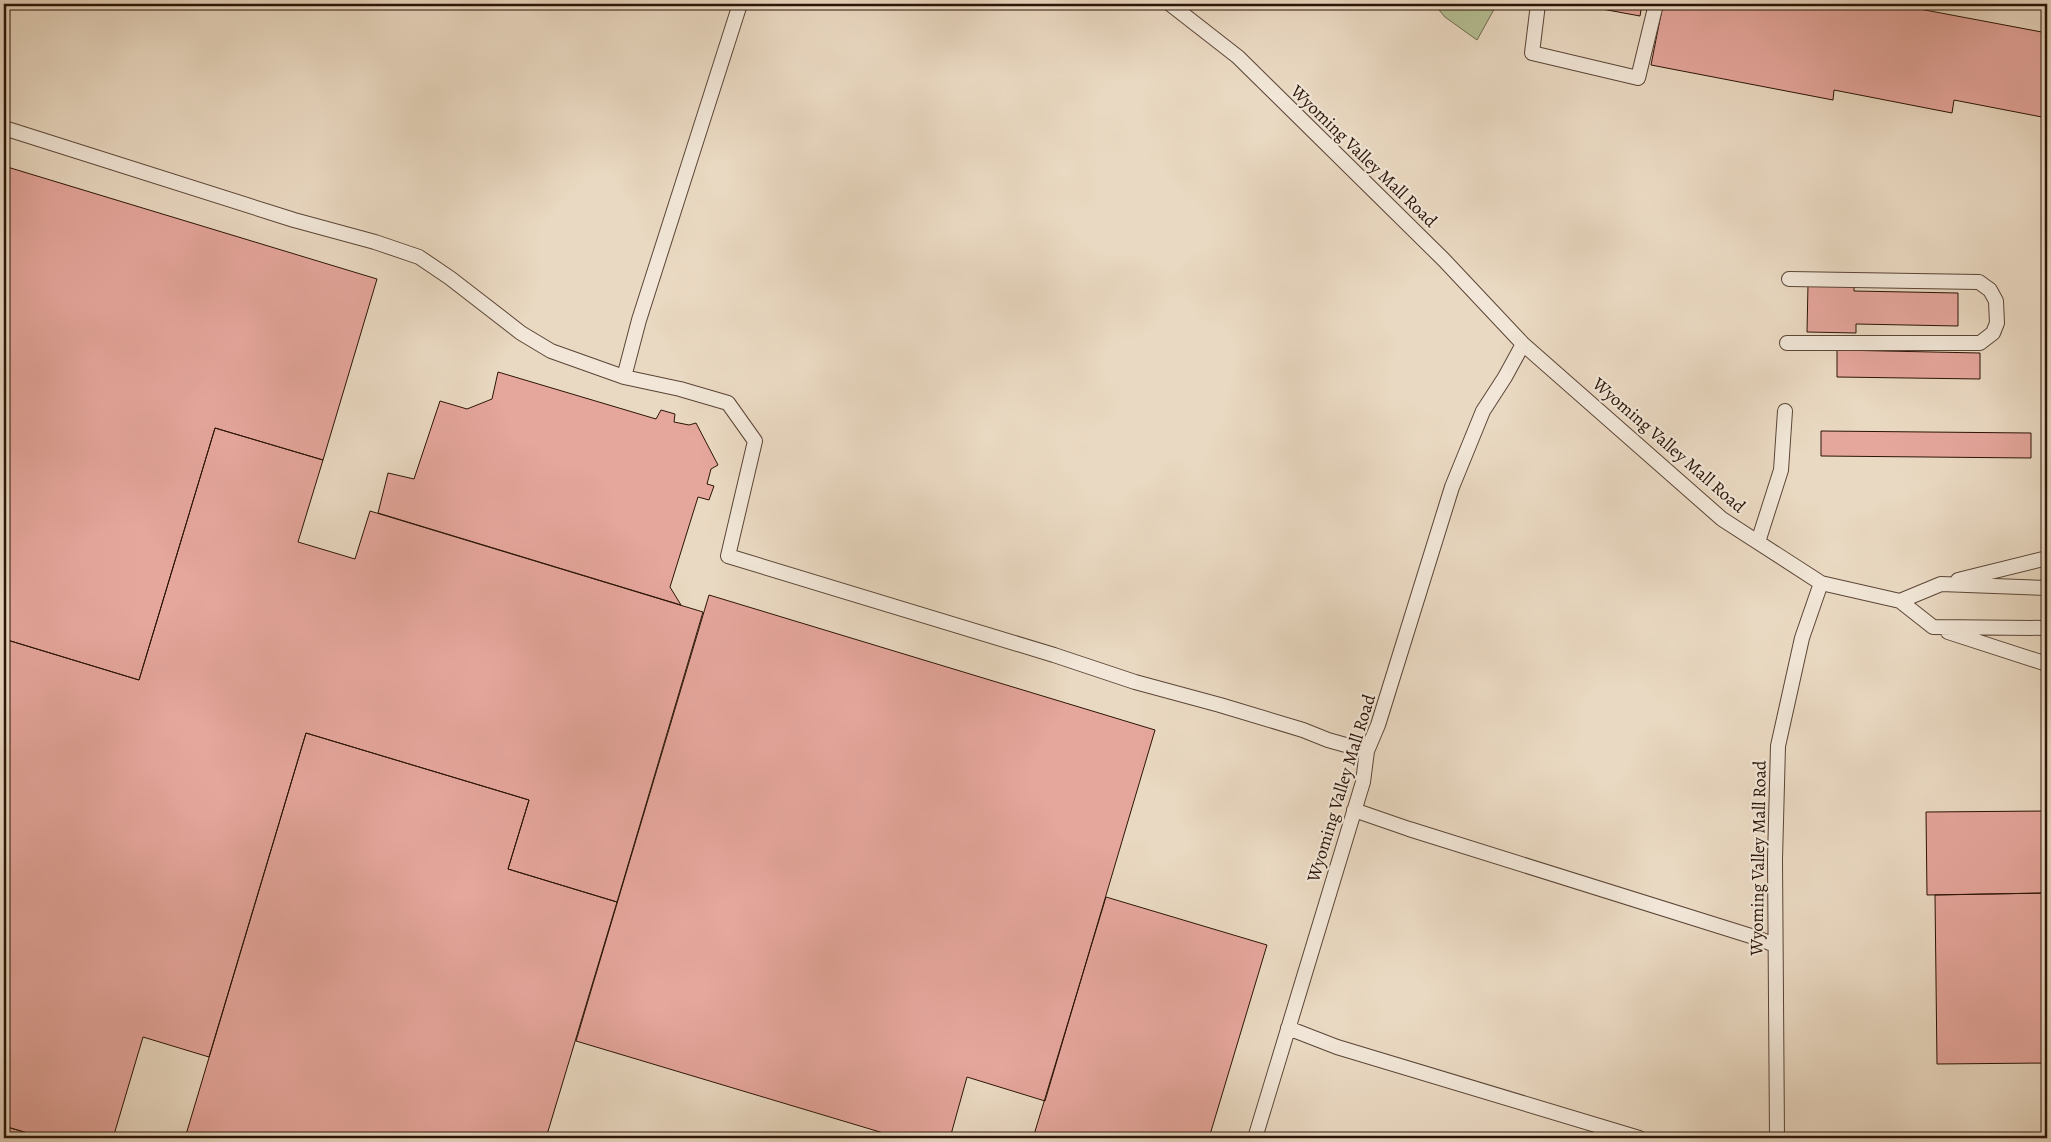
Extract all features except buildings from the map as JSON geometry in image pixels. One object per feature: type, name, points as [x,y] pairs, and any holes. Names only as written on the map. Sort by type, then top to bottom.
[{"type":"lane","points":[[624,377],[639,320],[740,4]]},
{"type":"lane","name":"Wyoming Valley Mall Road","points":[[1170,4],[1238,57],[1423,239],[1523,344],[1722,520],[1821,583],[1900,601],[1932,627]]},
{"type":"lane","points":[[1538,4],[1532,53],[1638,78],[1656,4]]},
{"type":"lane","points":[[4,128],[294,220],[375,242],[419,258],[450,278],[520,333],[551,351],[624,377],[680,388],[728,403],[755,441],[728,556],[1054,655],[1134,682],[1294,727],[1328,740],[1367,751]]},
{"type":"lane","points":[[1787,344],[1980,343],[1993,333],[1997,323],[1996,301],[1990,290],[1979,282],[1789,279]]},
{"type":"lane","name":"Wyoming Valley Mall Road","points":[[1255,1138],[1363,782],[1367,751],[1378,725],[1452,486],[1483,411],[1523,344]]},
{"type":"lane","points":[[1758,542],[1781,470],[1785,411]]},
{"type":"lane","points":[[1900,601],[1941,584],[2047,558]]},
{"type":"lane","name":"Wyoming Valley Mall Road","points":[[1777,1138],[1775,802],[1778,746],[1802,638],[1821,583]]},
{"type":"lane","points":[[1941,584],[2047,588]]},
{"type":"lane","points":[[1932,627],[2047,628]]},
{"type":"lane","points":[[1932,627],[2047,664]]},
{"type":"lane","points":[[1354,810],[1775,945]]},
{"type":"lane","points":[[1288,1028],[1337,1047],[1639,1138]]},
{"type":"lane","points":[[1767,1138],[1776,1112]]},
{"type":"green space","points":[[1434,4],[1497,4],[1477,40],[1445,17]]}]
